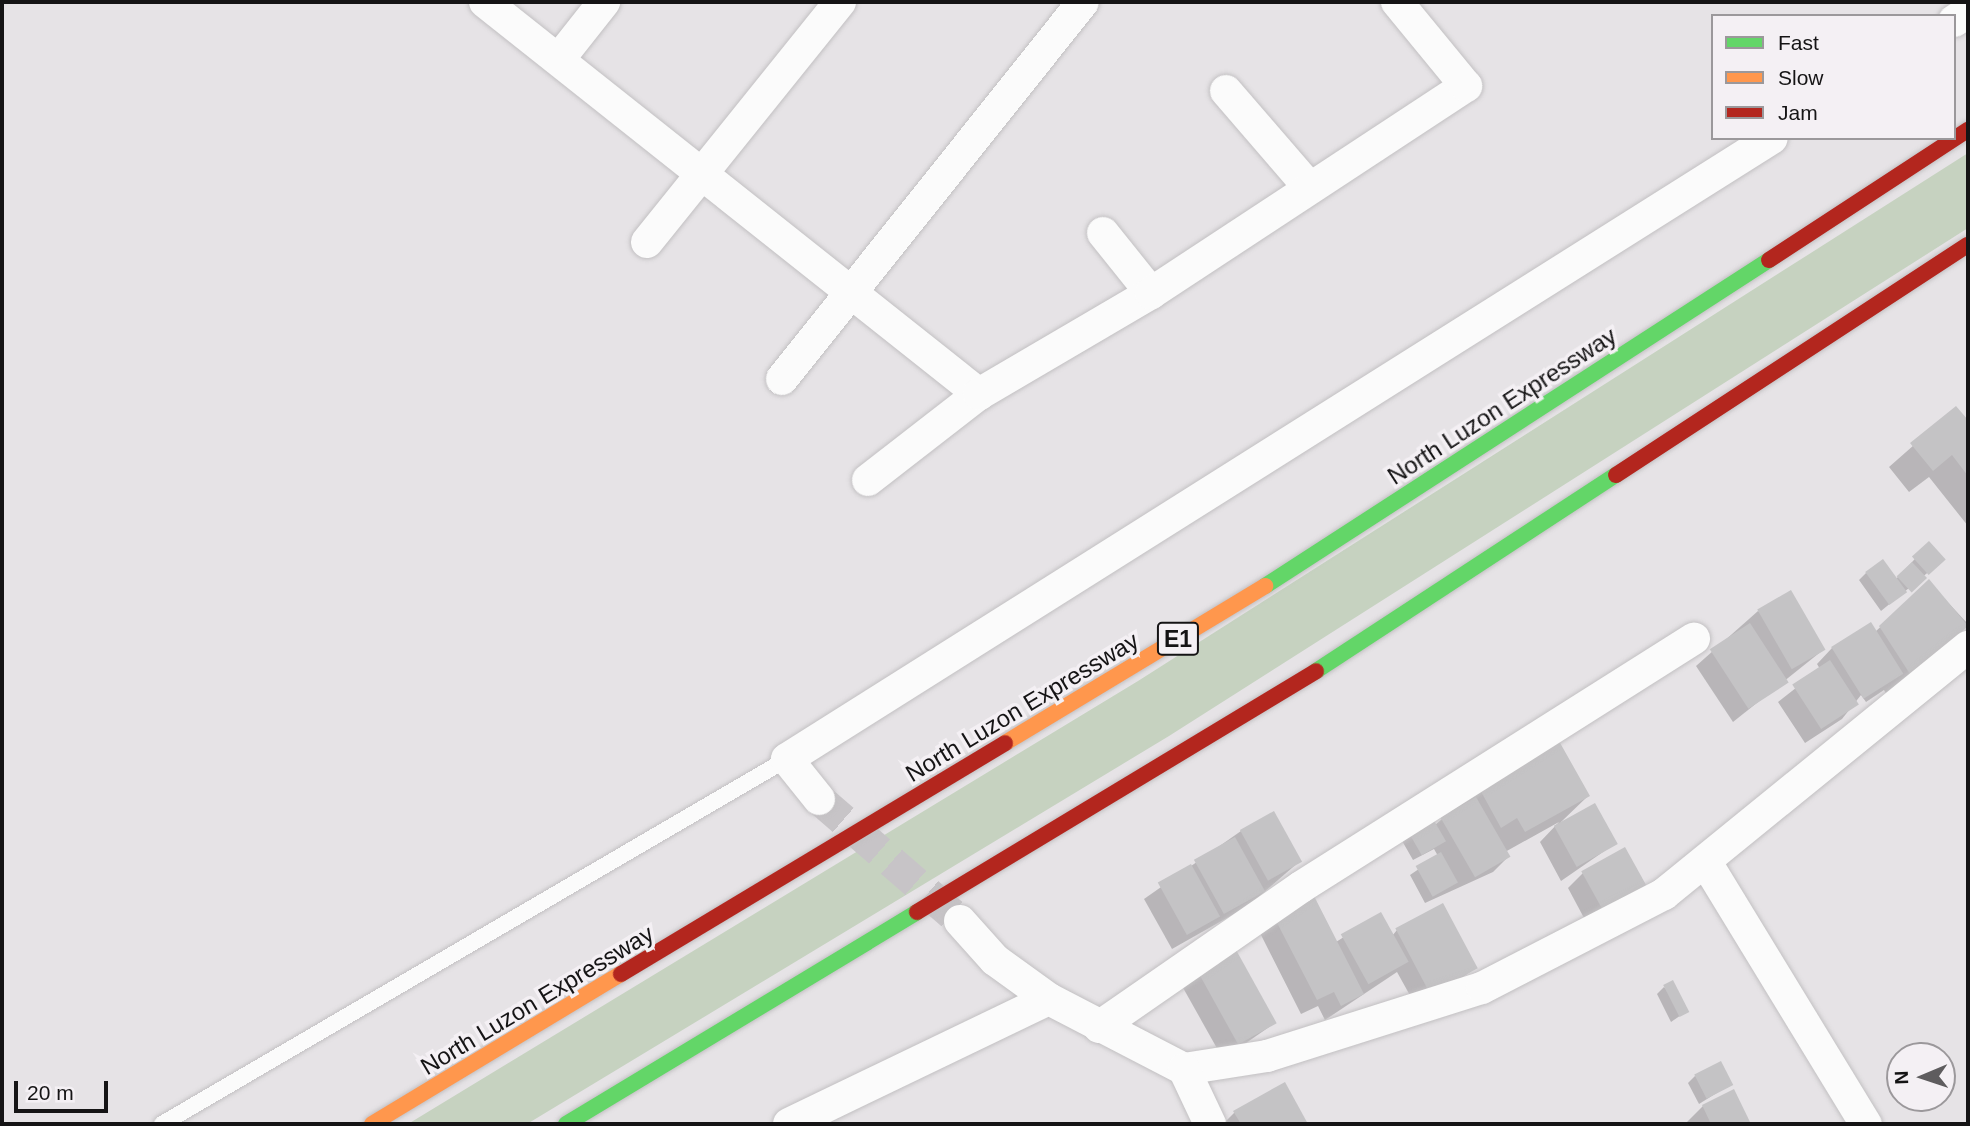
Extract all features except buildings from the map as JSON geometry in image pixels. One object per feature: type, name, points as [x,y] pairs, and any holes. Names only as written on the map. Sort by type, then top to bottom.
[{"type":"highway","name":"North Luzon Expressway","points":[[372,1124],[1282,576],[1953,140]]},
{"type":"highway","points":[[566,1124],[1326,665],[1968,245]]},
{"type":"street","points":[[485,2],[559,59],[699,177],[979,394]]},
{"type":"street","points":[[559,59],[604,2]]},
{"type":"street","points":[[647,242],[840,2]]},
{"type":"street","points":[[782,379],[849,291],[1083,2]]},
{"type":"street","points":[[868,480],[979,394],[1151,293],[1307,185],[1466,86],[1397,2]]},
{"type":"street","points":[[1226,91],[1307,185]]},
{"type":"street","points":[[819,799],[787,759],[1769,140]]},
{"type":"street","points":[[1103,233],[1151,293]]},
{"type":"street","points":[[1099,1027],[1301,887],[1694,639]]},
{"type":"street","points":[[960,920],[995,960],[1049,999],[1184,1069],[1267,1056],[1482,988],[1579,943],[1707,864],[1968,647]]},
{"type":"street","points":[[1707,864],[1866,1124]]},
{"type":"street","points":[[789,1124],[1049,999]]},
{"type":"street","points":[[1184,1069],[1210,1124]]},
{"type":"lane","points":[[162,1124],[787,759]]},
{"type":"green space","points":[[1968,153],[1968,228],[1169,736],[527,1124],[408,1124],[1138,681]]},
{"type":"tunnel","points":[[819,799],[953,915]]},
{"type":"traffic: fast","points":[[1265,586],[1769,260]]},
{"type":"traffic: fast","points":[[1316,671],[1616,475]]},
{"type":"traffic: fast","points":[[566,1124],[917,912]]},
{"type":"traffic: slow","points":[[1005,743],[1265,586]]},
{"type":"traffic: slow","points":[[372,1124],[621,974]]},
{"type":"traffic: jam","points":[[1956,138],[1968,130]]},
{"type":"traffic: jam","points":[[1769,260],[1953,140]]},
{"type":"traffic: jam","points":[[1616,475],[1968,245]]},
{"type":"traffic: jam","points":[[917,912],[1316,671]]},
{"type":"traffic: jam","points":[[621,974],[1005,743]]}]
